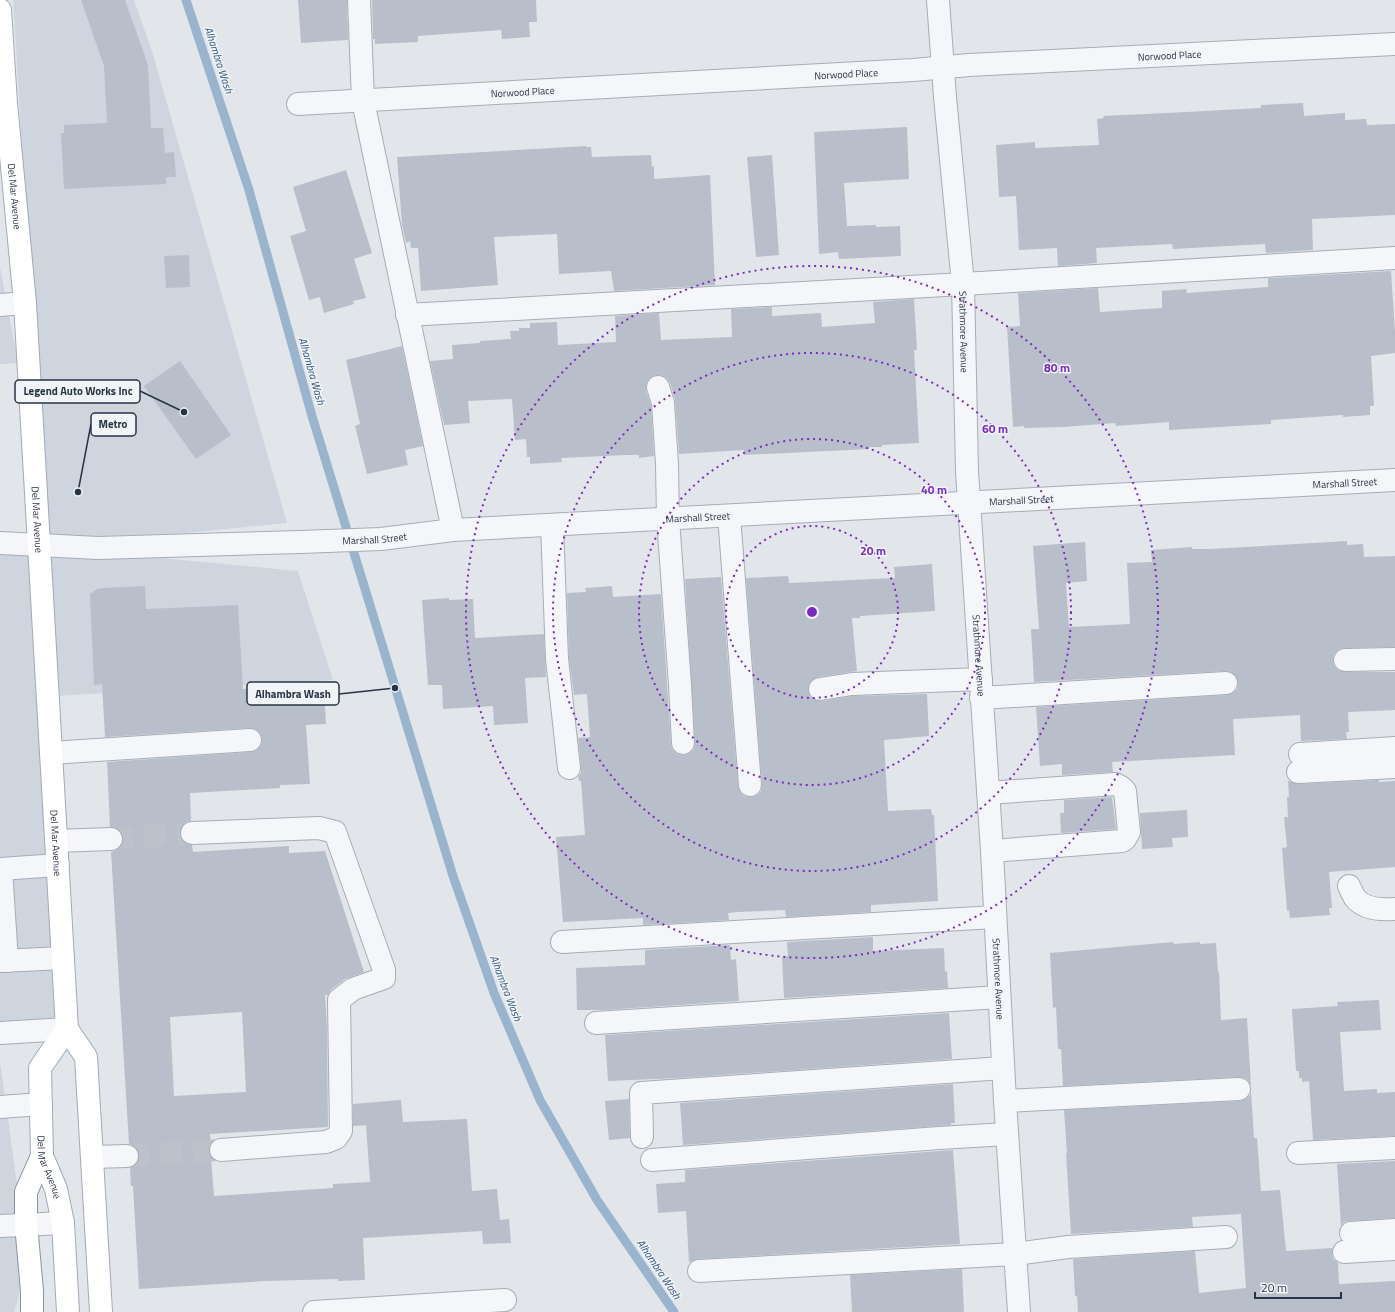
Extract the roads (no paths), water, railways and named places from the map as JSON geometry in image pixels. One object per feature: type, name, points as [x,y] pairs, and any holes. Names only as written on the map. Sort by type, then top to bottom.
[{"type":"main road","name":"Del Mar Avenue","points":[[0,10],[6,103],[24,303],[67,1029],[40,1068],[42,1156],[56,1189],[63,1223],[68,1312]]},
{"type":"main road","points":[[67,1029],[86,1057],[101,1312]]},
{"type":"main road","points":[[32,1312],[32,1291],[26,1224],[26,1192],[42,1156]]},
{"type":"street","points":[[358,0],[363,100],[453,530]]},
{"type":"street","name":"Strathmore Avenue","points":[[938,0],[963,284],[967,471],[992,851],[1003,1068],[1019,1312]]},
{"type":"street","name":"Norwood Place","points":[[298,104],[913,70],[943,67],[1395,44]]},
{"type":"street","points":[[407,315],[1395,258]]},
{"type":"street","points":[[0,305],[24,303]]},
{"type":"street","points":[[658,387],[663,403],[667,464],[668,519],[683,743]]},
{"type":"street","name":"Marshall Street","points":[[0,543],[98,548],[381,540],[453,530],[1395,480]]},
{"type":"street","points":[[729,516],[750,785]]},
{"type":"street","points":[[552,525],[557,659],[569,768]]},
{"type":"street","points":[[1344,660],[1395,659]]},
{"type":"street","points":[[820,689],[852,684],[981,688],[1226,684]]},
{"type":"street","points":[[51,753],[250,740]]},
{"type":"street","points":[[1395,748],[1299,763],[1395,767]]},
{"type":"street","points":[[988,792],[1115,784],[1120,786],[1125,791],[1128,832],[1125,839],[1122,841],[992,851]]},
{"type":"street","points":[[192,833],[319,828],[335,832],[384,970],[384,978],[353,989],[339,1000],[341,1131],[336,1138],[326,1142],[221,1150]]},
{"type":"street","points":[[56,841],[111,840]]},
{"type":"street","points":[[58,865],[0,869],[4,961],[63,958]]},
{"type":"street","points":[[1349,886],[1356,899],[1368,907],[1384,910],[1395,909]]},
{"type":"street","points":[[562,942],[995,917]]},
{"type":"street","points":[[596,1023],[999,998]]},
{"type":"street","points":[[0,1033],[67,1029]]},
{"type":"street","points":[[642,1137],[641,1093],[1003,1068]]},
{"type":"street","points":[[1005,1101],[1239,1089]]},
{"type":"street","points":[[0,1107],[41,1104]]},
{"type":"street","points":[[652,1160],[1007,1134]]},
{"type":"street","points":[[1298,1153],[1395,1148]]},
{"type":"street","points":[[92,1157],[127,1156]]},
{"type":"street","points":[[0,1226],[63,1223]]},
{"type":"street","points":[[1395,1230],[1348,1243],[1395,1249]]},
{"type":"street","points":[[699,1271],[1015,1254],[1068,1248],[1226,1237]]},
{"type":"street","points":[[314,1312],[505,1300]]},
{"type":"waterway","name":"Alhambra Wash","points":[[186,0],[249,190],[312,416],[453,876],[494,993],[540,1100],[597,1200],[674,1312]]},
{"type":"tunnel","points":[[111,839],[192,833]]},
{"type":"tunnel","points":[[127,1156],[221,1150]]},
{"type":"place","name":"Legend Auto Works Inc","points":[[184,412]]},
{"type":"place","name":"Metro","points":[[78,492]]},
{"type":"place","name":"Alhambra Wash","points":[[395,688]]}]
